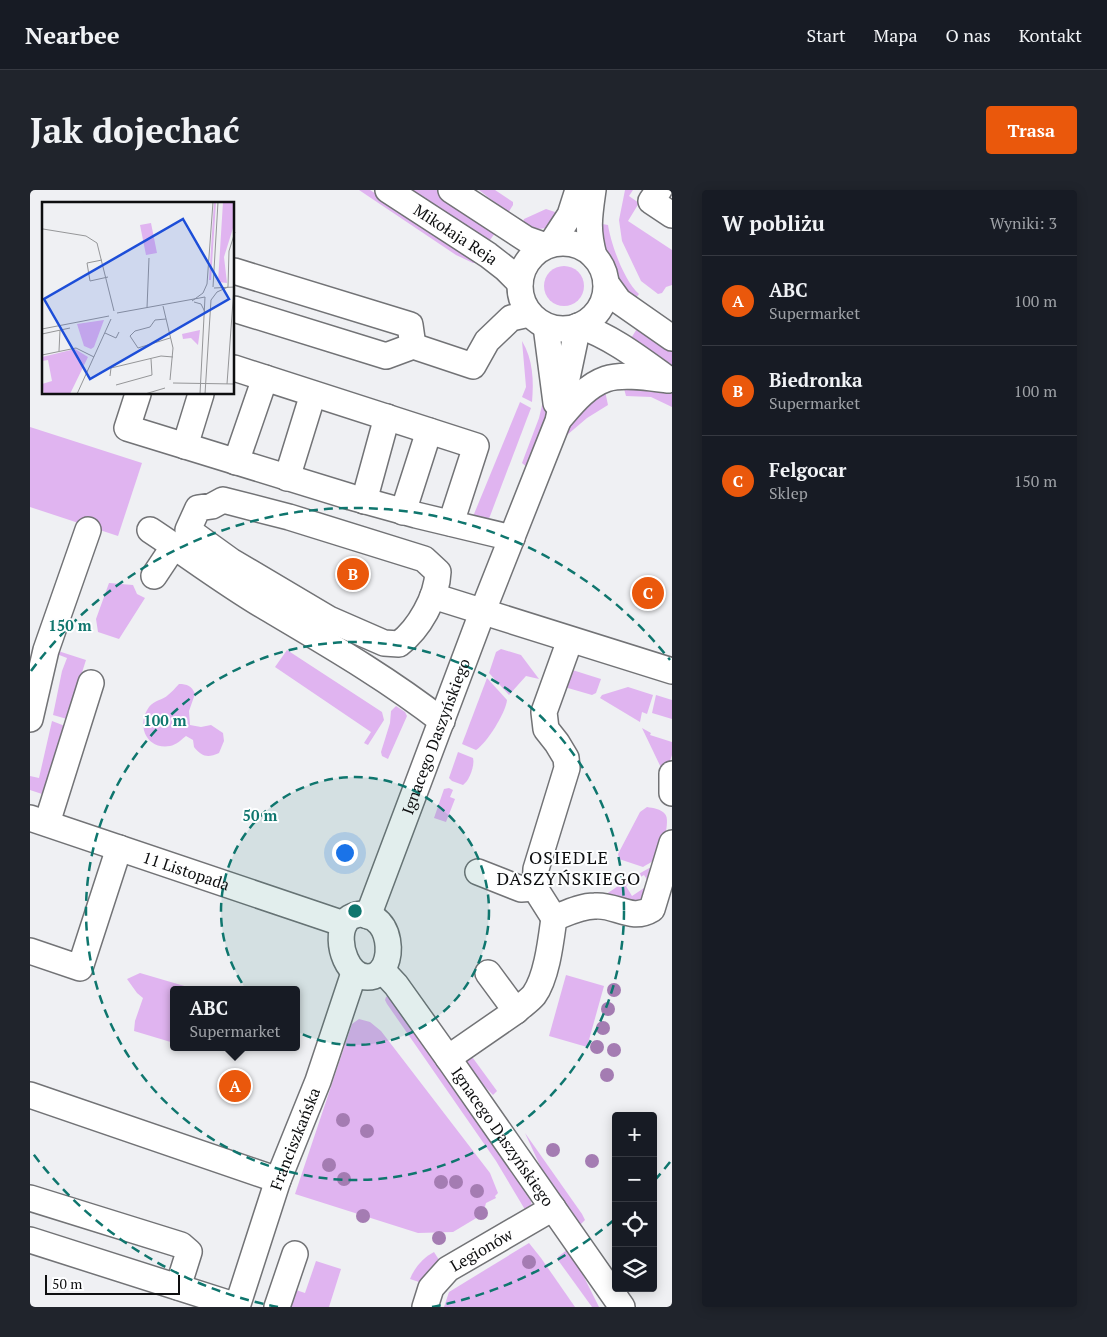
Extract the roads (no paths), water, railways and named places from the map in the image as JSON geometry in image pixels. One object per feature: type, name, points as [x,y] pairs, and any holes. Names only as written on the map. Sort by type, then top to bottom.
[{"type":"street","name":"Mikołaja Reja","points":[[388,190],[488,255],[506,269],[520,284]]},
{"type":"street","points":[[451,190],[526,240],[549,245],[570,244],[587,250],[594,256]]},
{"type":"street","points":[[537,320],[524,304],[520,294],[520,284],[526,263],[533,255],[549,245],[570,215],[578,190]]},
{"type":"street","points":[[235,310],[386,356],[413,346],[473,366],[487,341],[510,318],[537,320],[557,329],[568,329],[579,326],[589,320],[600,308],[605,294],[606,283],[604,273],[594,256],[588,235],[588,218],[593,190]]},
{"type":"street","points":[[659,190],[651,201],[672,215]]},
{"type":"street","points":[[235,271],[410,325],[413,346]]},
{"type":"street","points":[[606,283],[619,301],[672,338]]},
{"type":"street","name":"Ignacego Daszyńskiego","points":[[537,320],[558,421]]},
{"type":"street","points":[[579,326],[598,332],[670,381]]},
{"type":"street","name":"Ignacego Daszyńskiego","points":[[368,916],[482,612],[558,421],[579,326]]},
{"type":"street","points":[[235,368],[476,446],[451,523]]},
{"type":"street","name":"Ignacego Daszyńskiego","points":[[558,421],[573,402],[588,388],[605,379],[614,377],[670,381]]},
{"type":"street","points":[[236,462],[265,378]]},
{"type":"street","points":[[287,478],[313,394]]},
{"type":"street","points":[[138,395],[127,428],[364,501],[512,538]]},
{"type":"street","points":[[184,446],[200,395]]},
{"type":"street","points":[[364,501],[387,417]]},
{"type":"street","points":[[403,512],[429,431]]},
{"type":"street","points":[[223,500],[289,517],[424,559],[438,572],[438,586],[432,596],[410,636],[400,644],[384,643],[329,619],[231,561],[188,530],[198,508],[212,506],[223,500]]},
{"type":"street","points":[[30,719],[46,650],[88,530]]},
{"type":"street","points":[[150,530],[266,607],[413,699],[442,721]]},
{"type":"street","points":[[154,576],[174,546]]},
{"type":"street","points":[[432,596],[672,671]]},
{"type":"street","points":[[448,1058],[516,1011],[534,994],[542,977],[550,950],[554,918],[535,888],[536,869],[567,768],[566,758],[546,729],[544,712],[570,640]]},
{"type":"street","points":[[38,821],[91,683]]},
{"type":"street","points":[[672,774],[672,794]]},
{"type":"street","name":"11 Listopada","points":[[38,821],[344,924]]},
{"type":"street","points":[[554,918],[578,908],[598,905],[633,914],[644,914],[652,909],[672,843]]},
{"type":"street","points":[[30,950],[80,968],[119,848]]},
{"type":"street","points":[[478,872],[521,889],[535,888]]},
{"type":"street","points":[[361,914],[368,916],[376,920],[387,938],[388,953],[382,970],[377,975],[368,977],[360,976],[348,966],[342,939],[344,924],[352,916],[361,914]]},
{"type":"street","name":"Ignacego Daszyńskiego","points":[[382,970],[396,985],[448,1058],[622,1307]]},
{"type":"street","name":"Franciszkańska","points":[[237,1306],[278,1180],[318,1081],[354,972]]},
{"type":"street","points":[[488,974],[516,1011]]},
{"type":"street","points":[[30,1095],[278,1180]]},
{"type":"street","points":[[30,1198],[181,1245],[189,1252],[178,1287]]},
{"type":"street","name":"Legionów","points":[[425,1307],[431,1288],[448,1269],[553,1208]]},
{"type":"street","points":[[30,1240],[237,1306]]},
{"type":"street","points":[[277,1307],[295,1254]]},
{"type":"place","name":"Biedronka","points":[[353,574]]},
{"type":"place","name":"Felgocar","points":[[648,593]]},
{"type":"place","name":"ABC","points":[[235,1086]]},
{"type":"district","name":"OSIEDLE DASZYŃSKIEGO","points":[[569,868]]}]
